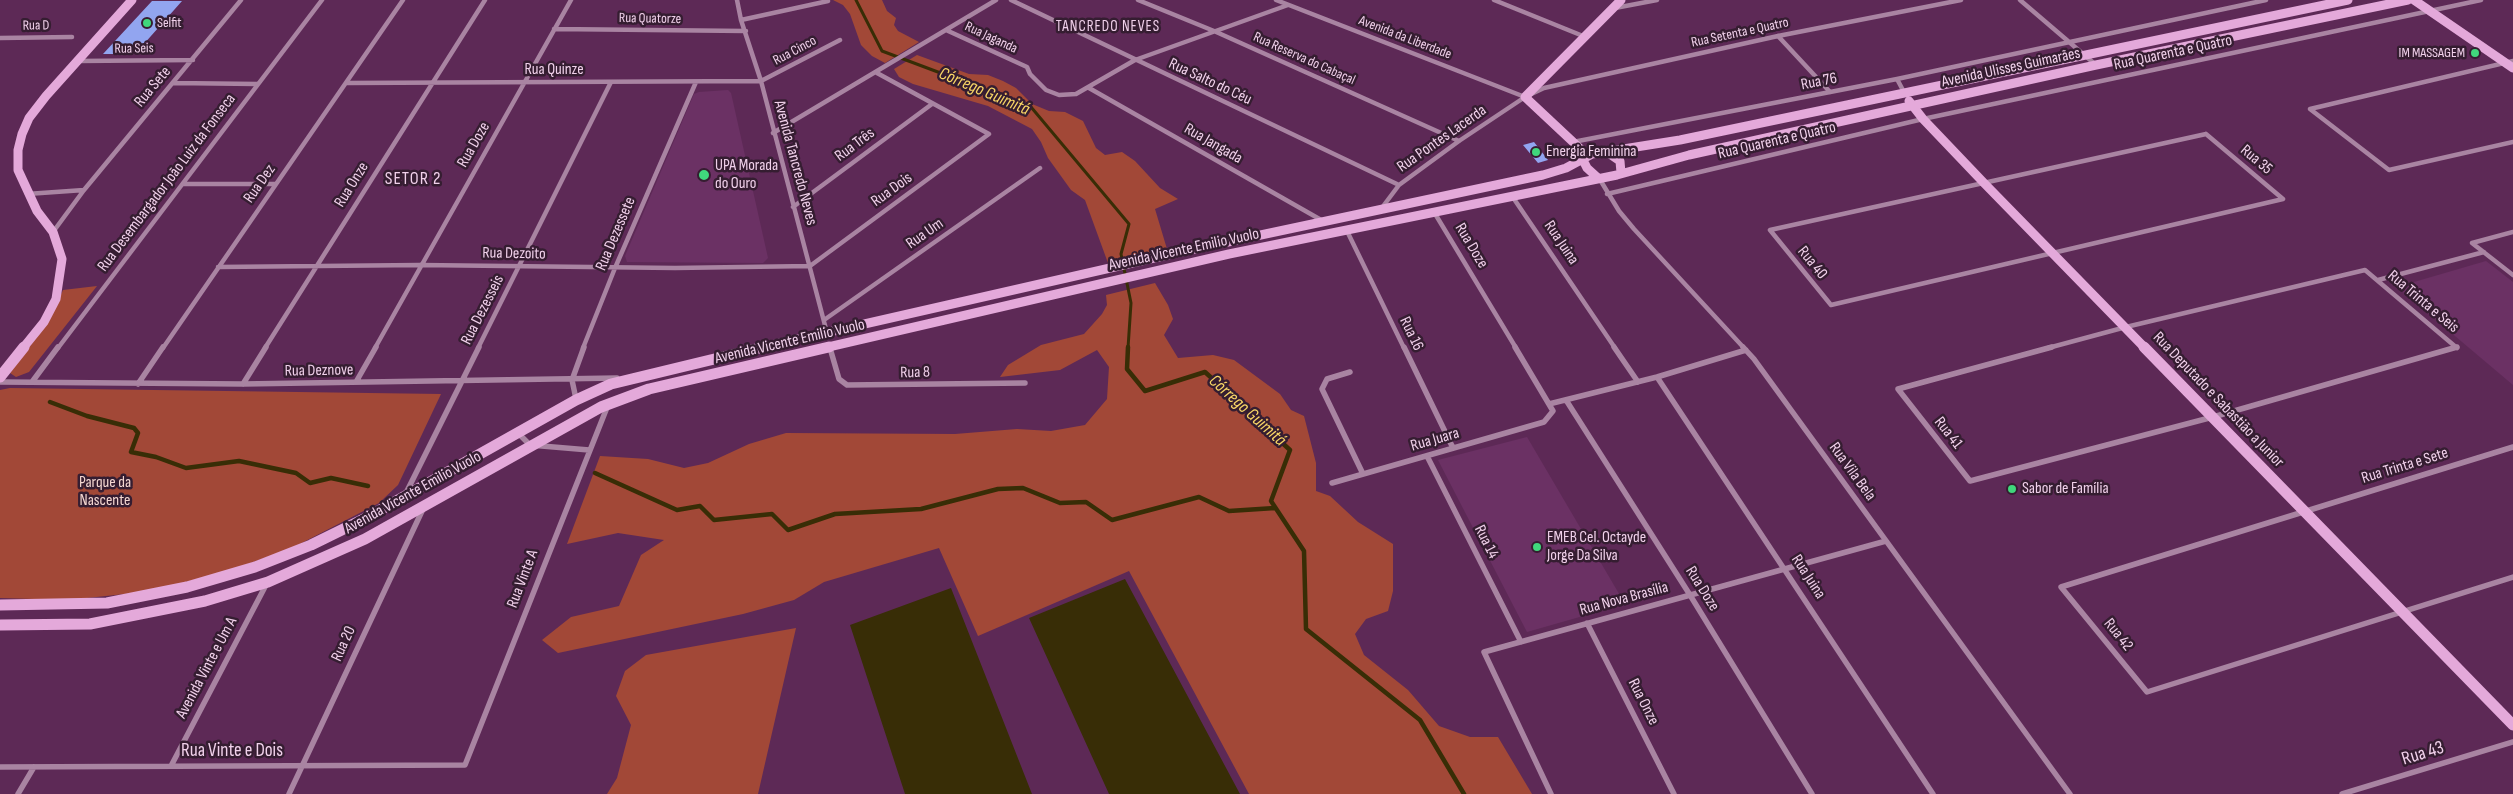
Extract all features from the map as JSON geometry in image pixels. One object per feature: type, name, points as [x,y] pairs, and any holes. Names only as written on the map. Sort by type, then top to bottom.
[{"type":"main road","points":[[0,377],[44,322],[56,298],[62,259],[54,232],[36,211],[18,170],[18,150],[22,134],[40,103],[75,61],[132,0]]},
{"type":"main road","points":[[1598,178],[1587,168],[1585,158],[1572,142],[1525,97],[1583,36],[1621,0]]},
{"type":"main road","name":"Avenida Ulisses Guimarães","points":[[1607,152],[1680,140],[1905,94],[2348,0]]},
{"type":"main road","name":"Avenida Ulisses Guimarães","points":[[1621,173],[1690,155],[2096,65],[2408,0]]},
{"type":"main road","points":[[2414,0],[2509,61],[2513,68]]},
{"type":"main road","name":"Rua Deputado e Sabastião a Junior","points":[[1905,94],[1923,119],[1984,183],[2513,725]]},
{"type":"main road","points":[[1607,152],[1620,161],[1621,173]]},
{"type":"main road","name":"Avenida Vicente Emilio Vuolo","points":[[0,606],[107,603],[187,587],[255,567],[311,546],[405,496],[576,400],[611,384],[638,376],[1147,260],[1543,175],[1566,168],[1585,158],[1607,152]]},
{"type":"main road","name":"Avenida Vicente Emilio Vuolo","points":[[0,625],[82,624],[119,620],[205,601],[268,582],[365,538],[425,506],[530,445],[609,404],[649,389],[1150,272],[1621,173]]},
{"type":"street","name":"Rua Sete","points":[[54,232],[84,190],[241,0]]},
{"type":"street","name":"Rua Desembargador João Luiz da Fonseca","points":[[32,382],[322,0]]},
{"type":"street","name":"Rua Dez","points":[[138,384],[403,0]]},
{"type":"street","name":"Rua Onze","points":[[243,384],[485,0]]},
{"type":"street","name":"Rua Doze","points":[[356,382],[571,0]]},
{"type":"street","name":"Avenida Tancredo Neves","points":[[736,0],[761,81],[773,133],[827,333]]},
{"type":"street","points":[[741,20],[828,0]]},
{"type":"street","points":[[773,133],[877,73],[996,0]]},
{"type":"street","name":"Rua Salto do Céu","points":[[1011,0],[1399,185]]},
{"type":"street","name":"Rua Reserva do Cabaçal","points":[[1138,0],[1214,31],[1459,141]]},
{"type":"street","name":"Avenida da Liberdade","points":[[1276,0],[1525,97]]},
{"type":"street","points":[[1494,0],[1583,36]]},
{"type":"street","points":[[1614,8],[1656,0]]},
{"type":"street","name":"Rua Setenta e Quatro","points":[[1525,97],[1562,82],[1778,36],[1961,0]]},
{"type":"street","points":[[2020,0],[2096,65]]},
{"type":"street","name":"Rua 76","points":[[1572,142],[1896,79],[2266,0]]},
{"type":"street","name":"Rua Quarenta e Quatro","points":[[1607,194],[1923,119],[2481,0]]},
{"type":"street","points":[[1089,88],[1135,60],[1288,5]]},
{"type":"street","name":"Rua Quatorze","points":[[554,29],[746,31]]},
{"type":"street","name":"Rua Jaganda","points":[[946,30],[1027,67],[1030,74],[1046,90],[1059,95],[1076,94],[1089,88]]},
{"type":"street","name":"Rua D","points":[[0,38],[72,36]]},
{"type":"street","points":[[1778,36],[1830,92]]},
{"type":"street","name":"Rua Cinco","points":[[761,81],[840,40]]},
{"type":"street","name":"Rua Seis","points":[[75,61],[193,60]]},
{"type":"street","points":[[2509,61],[2310,109],[2389,170],[2513,142]]},
{"type":"street","points":[[877,73],[932,104]]},
{"type":"street","points":[[1896,79],[1905,94]]},
{"type":"street","name":"Rua Quinze","points":[[347,83],[761,81]]},
{"type":"street","name":"Rua Dezesseis","points":[[405,496],[611,82]]},
{"type":"street","name":"Rua Dezessete","points":[[572,380],[615,268],[696,82]]},
{"type":"street","points":[[173,83],[257,84]]},
{"type":"street","name":"Rua Jangada","points":[[1089,88],[1325,222]]},
{"type":"street","name":"Rua Pontes Lacerda","points":[[1381,210],[1399,185],[1459,141],[1525,97]]},
{"type":"street","name":"Rua Dois","points":[[810,266],[989,134],[932,104]]},
{"type":"street","name":"Rua Três","points":[[793,206],[932,104]]},
{"type":"street","name":"Rua 35","points":[[1984,183],[2206,134],[2283,199],[2052,253]]},
{"type":"street","name":"Rua Um","points":[[824,320],[1040,168]]},
{"type":"street","name":"Rua Vila Bela","points":[[1598,178],[1607,194],[1634,229],[1754,359],[2070,794]]},
{"type":"street","name":"Rua 40","points":[[1984,183],[1770,230],[1831,305],[2052,253]]},
{"type":"street","points":[[183,184],[275,184]]},
{"type":"street","points":[[27,194],[84,190]]},
{"type":"street","name":"Rua Juina","points":[[1512,195],[1638,382]]},
{"type":"street","name":"Rua Doze","points":[[1434,212],[1549,404]]},
{"type":"street","name":"Rua 16","points":[[1347,231],[1453,448]]},
{"type":"street","points":[[2513,232],[2472,243],[2513,275]]},
{"type":"street","points":[[2378,280],[2484,252]]},
{"type":"street","name":"Rua Dezoito","points":[[218,267],[420,266],[615,268],[810,266]]},
{"type":"street","name":"Rua Trinta e Seis","points":[[2126,328],[2365,270],[2458,348],[2213,417]]},
{"type":"street","name":"Rua 41","points":[[2126,328],[1898,389],[1970,480],[2213,417]]},
{"type":"street","name":"Rua 8","points":[[830,348],[839,379],[847,385],[856,387],[1025,382]]},
{"type":"street","points":[[1549,404],[1657,377],[1746,350]]},
{"type":"street","points":[[1350,372],[1327,380],[1323,384],[1322,389],[1363,474]]},
{"type":"street","name":"Rua Deznove","points":[[0,382],[138,384],[462,382],[572,380],[638,376]]},
{"type":"street","name":"Rua Juina","points":[[1657,377],[1786,569],[1933,794]]},
{"type":"street","points":[[572,380],[576,400]]},
{"type":"street","name":"Rua Doze","points":[[1566,400],[1690,595],[1812,794]]},
{"type":"street","name":"Rua Vinte A","points":[[465,765],[589,450],[609,404]]},
{"type":"street","name":"Rua Juara","points":[[1332,483],[1544,422],[1553,411],[1549,404]]},
{"type":"street","points":[[516,432],[530,445],[589,450]]},
{"type":"street","name":"Rua Trinta e Sete","points":[[2304,511],[2513,447]]},
{"type":"street","name":"Rua 14","points":[[1427,456],[1521,642]]},
{"type":"street","name":"Rua 20","points":[[289,794],[425,506]]},
{"type":"street","name":"Rua 42","points":[[2304,511],[2061,587],[2147,692],[2402,612]]},
{"type":"street","name":"Rua Nova Brasília","points":[[1551,794],[1484,652],[1886,541]]},
{"type":"street","points":[[2402,612],[2513,577]]},
{"type":"street","name":"Avenida Vinte e Um A","points":[[171,766],[268,582]]},
{"type":"street","name":"Rua Onze","points":[[1586,624],[1674,794]]},
{"type":"street","name":"Rua 43","points":[[2342,794],[2513,742]]},
{"type":"street","name":"Rua Vinte e Dois","points":[[0,767],[465,765]]},
{"type":"street","points":[[18,794],[34,767]]},
{"type":"shaded area","name":"UPA Morada do Ouro","points":[[728,90],[731,93],[768,258],[763,263],[627,262],[625,256],[694,94]]},
{"type":"shaded area","points":[[2486,261],[2513,282],[2513,385],[2397,287]]},
{"type":"shaded area","name":"EMEB Cel. Octayde Jorge Da Silva","points":[[1527,437],[1625,604],[1527,632],[1438,460]]},
{"type":"shaded area","points":[[1125,579],[1240,794],[1109,794],[1029,618]]},
{"type":"shaded area","points":[[951,588],[1032,794],[905,794],[850,625]]},
{"type":"green space","points":[[833,0],[882,0],[887,11],[896,18],[894,25],[898,31],[919,42],[885,63],[872,56],[861,45],[850,14],[843,5]]},
{"type":"green space","points":[[917,55],[969,74],[988,75],[1003,81],[1016,88],[1032,104],[1049,111],[1065,112],[1083,121],[1096,148],[1105,155],[1122,152],[1135,161],[1160,188],[1178,199],[1155,209],[1167,249],[1108,263],[1085,200],[1071,190],[1048,158],[1041,142],[1032,129],[988,106],[913,84],[899,77],[894,69]]},
{"type":"green space","points":[[1155,283],[1168,305],[1173,319],[1164,335],[1178,358],[1213,355],[1234,360],[1280,394],[1291,410],[1304,416],[1316,463],[1316,491],[1330,496],[1358,522],[1393,544],[1393,591],[1388,611],[1366,619],[1355,634],[1364,655],[1408,690],[1439,726],[1470,737],[1498,737],[1532,794],[1249,794],[1129,571],[978,636],[939,548],[824,582],[794,600],[743,614],[558,653],[542,640],[571,617],[619,606],[641,555],[664,540],[618,533],[567,544],[600,456],[648,459],[684,468],[708,463],[749,444],[786,433],[955,434],[1017,429],[1051,431],[1085,425],[1107,399],[1109,367],[1097,350],[1060,370],[1000,377],[1008,365],[1041,345],[1084,334],[1102,314],[1107,305],[1106,295]]},
{"type":"green space","points":[[97,286],[29,372],[16,377],[10,373],[50,319],[63,290]]},
{"type":"green space","name":"Parque da Nascente","points":[[10,388],[441,394],[398,485],[379,503],[292,548],[223,573],[144,592],[68,600],[0,598],[0,390]]},
{"type":"green space","points":[[796,628],[758,794],[607,794],[617,778],[631,725],[616,696],[625,671],[646,655]]},
{"type":"building","name":"Selfit","points":[[152,1],[182,1],[143,45],[138,45],[130,54],[103,54]]},
{"type":"building","name":"Energia Feminina","points":[[1534,142],[1548,160],[1538,163],[1523,145]]},
{"type":"waterway","name":"Córrego Guimitá","points":[[856,0],[882,51],[1031,107],[1129,224],[1121,254],[1131,303],[1128,348]]},
{"type":"waterway","name":"Córrego Guimitá","points":[[1128,347],[1127,369],[1145,391],[1205,372],[1290,450],[1271,501],[1304,551],[1306,629],[1420,720],[1464,794]]},
{"type":"waterway","points":[[50,402],[87,416],[134,428],[138,433],[131,452],[156,457],[186,468],[239,461],[296,473],[310,483],[331,478],[368,486]]},
{"type":"waterway","points":[[595,473],[677,510],[700,506],[714,520],[772,514],[788,530],[835,514],[921,509],[998,489],[1023,488],[1060,503],[1086,502],[1112,520],[1199,497],[1229,511],[1275,508]]},
{"type":"place","name":"Selfit","points":[[147,23]]},
{"type":"place","name":"IM MASSAGEM","points":[[2475,53]]},
{"type":"place","name":"Energia Feminina","points":[[1536,152]]},
{"type":"place","name":"UPA Morada do Ouro","points":[[704,175]]},
{"type":"place","name":"Sabor de Família","points":[[2012,489]]},
{"type":"place","name":"EMEB Cel. Octayde Jorge Da Silva","points":[[1537,547]]},
{"type":"district","name":"TANCREDO NEVES","points":[[1108,27]]},
{"type":"district","name":"SETOR 2","points":[[413,179]]}]
